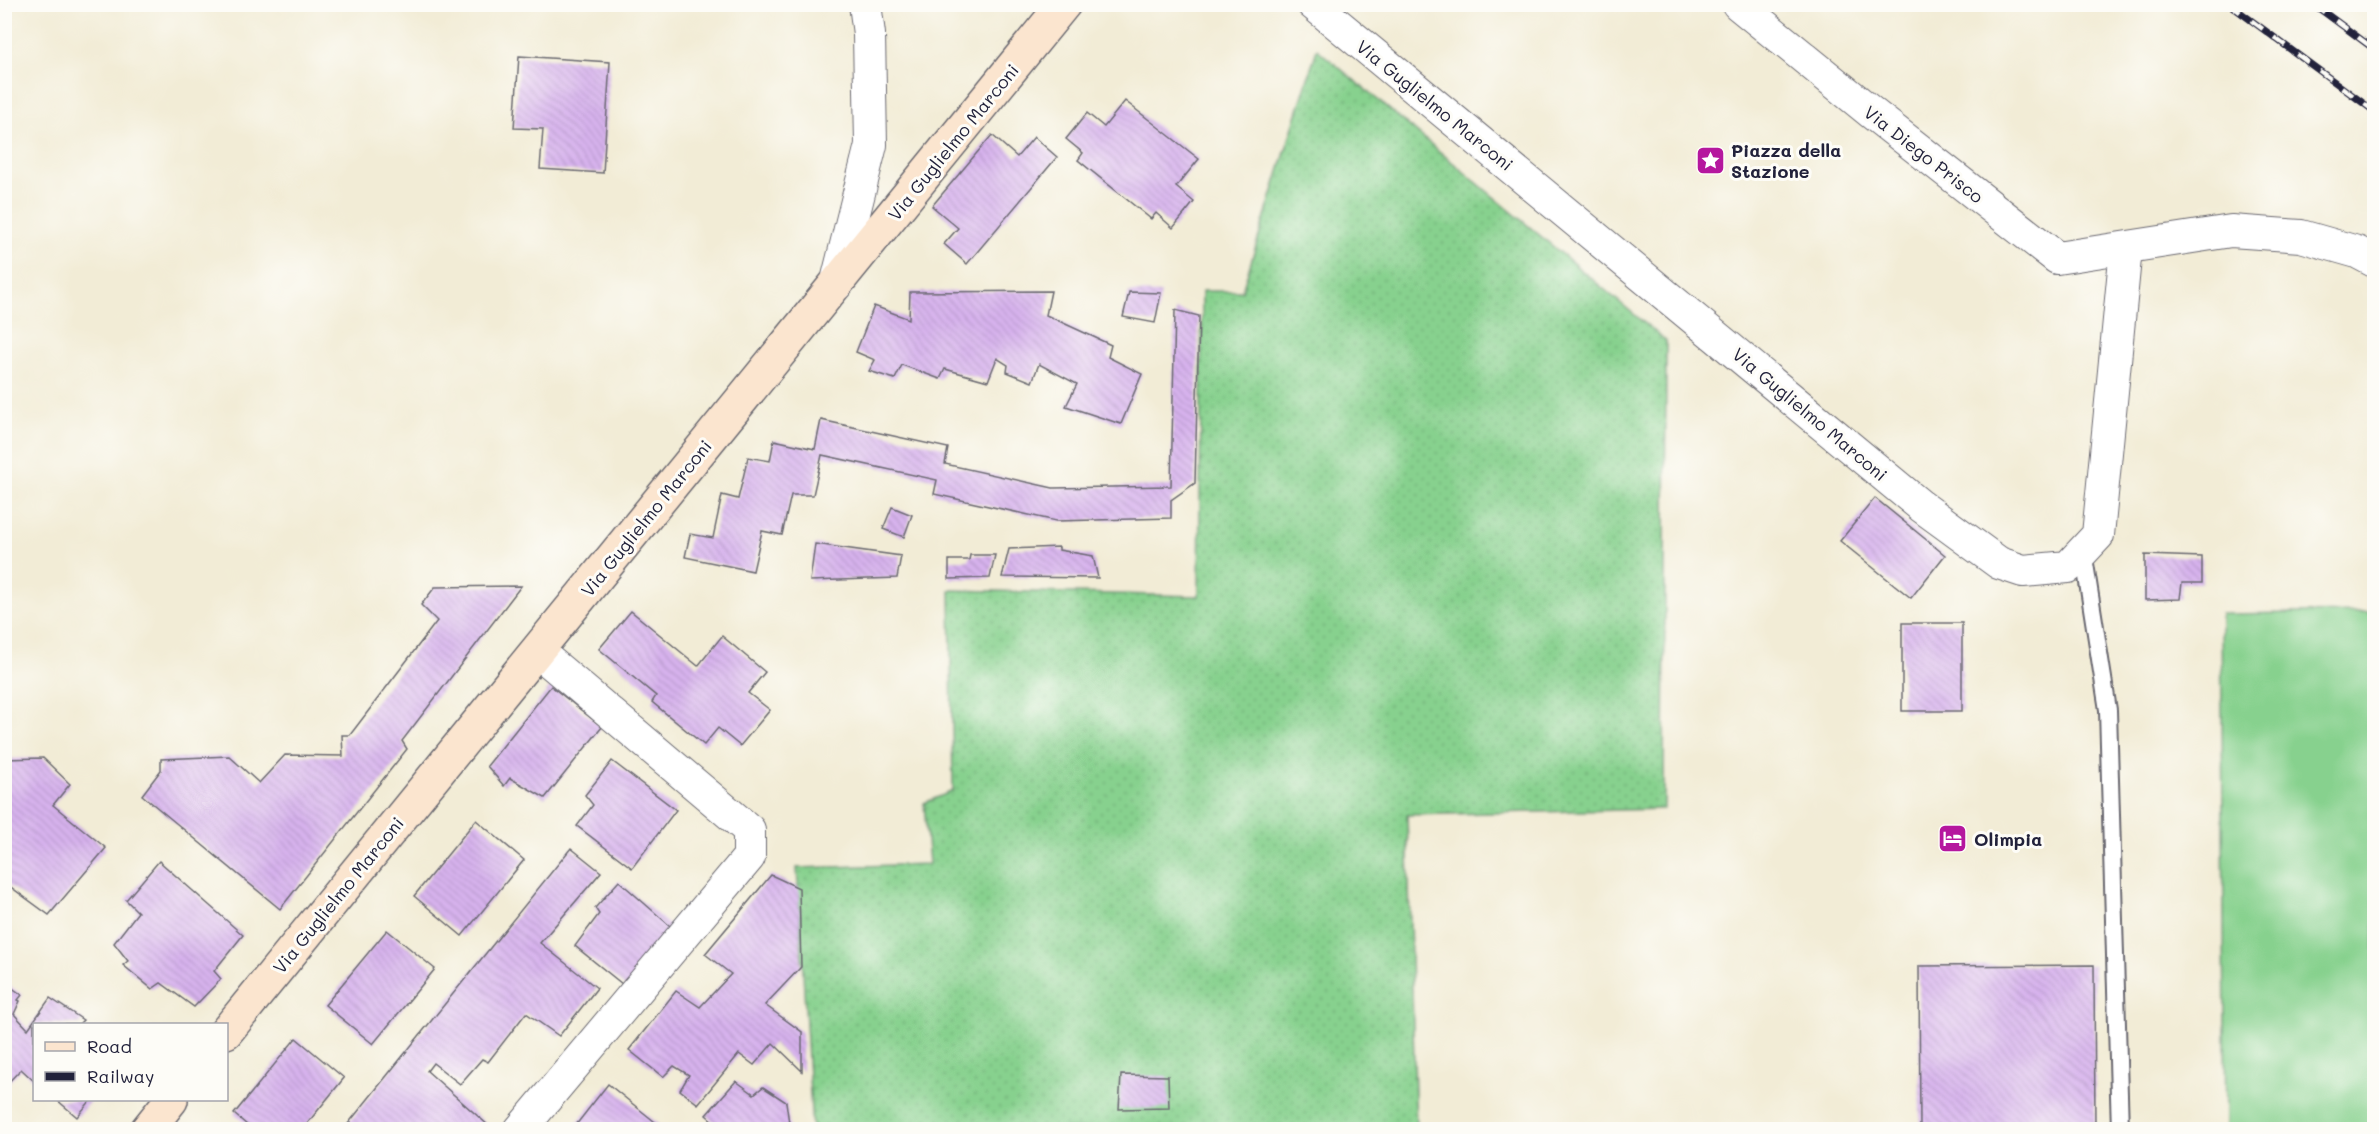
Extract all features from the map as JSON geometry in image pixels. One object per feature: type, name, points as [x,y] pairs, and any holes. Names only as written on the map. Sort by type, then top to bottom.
[{"type":"street","points":[[836,285],[871,145],[869,34],[865,4]]},
{"type":"street","name":"Via Guglielmo Marconi","points":[[228,1030],[1064,4]]},
{"type":"street","name":"Via Guglielmo Marconi","points":[[1312,4],[1921,506],[1999,564],[2023,571],[2068,567],[2098,535],[2126,248]]},
{"type":"street","name":"Via Diego Prisco","points":[[1738,4],[1872,113],[2057,258],[2231,231],[2301,236],[2357,252],[2374,261]]},
{"type":"street","points":[[520,1130],[749,857],[749,830],[537,651]]},
{"type":"street","points":[[147,1130],[170,1101]]},
{"type":"lane","points":[[2083,551],[2108,710],[2120,1130]]},
{"type":"green space","points":[[1317,49],[1666,341],[1664,809],[1407,815],[1416,1129],[812,1129],[797,868],[929,864],[924,803],[953,791],[950,590],[1199,596],[1202,291],[1242,291]]},
{"type":"green space","points":[[2374,612],[2374,1129],[2226,1129],[2221,614]]},
{"type":"building","points":[[519,56],[610,62],[603,173],[540,169],[543,129],[514,128]]},
{"type":"building","points":[[1125,101],[1199,159],[1176,187],[1194,202],[1173,228],[1156,213],[1151,219],[1078,160],[1083,153],[1066,139],[1087,113],[1104,127]]},
{"type":"building","points":[[992,135],[1017,157],[1034,137],[1057,157],[967,264],[944,244],[958,228],[932,206]]},
{"type":"building","points":[[1051,291],[1046,315],[1111,345],[1108,357],[1142,374],[1121,424],[1066,406],[1077,384],[1039,364],[1032,382],[1007,372],[1008,365],[997,358],[988,381],[945,369],[940,379],[902,365],[895,379],[869,371],[875,360],[856,352],[874,306],[909,319],[910,292]]},
{"type":"building","points":[[1129,292],[1161,293],[1155,323],[1123,317]]},
{"type":"building","points":[[1175,310],[1199,316],[1195,483],[1171,500],[1171,518],[1056,521],[934,494],[937,480],[822,455],[813,495],[791,495],[782,535],[762,531],[753,571],[685,557],[690,534],[713,538],[722,495],[738,499],[748,457],[770,461],[774,440],[815,449],[821,420],[948,448],[945,464],[1053,488],[1171,486]]},
{"type":"building","points":[[1875,498],[1945,555],[1911,598],[1840,541]]},
{"type":"building","points":[[892,507],[912,515],[904,537],[883,529]]},
{"type":"building","points":[[815,544],[901,556],[897,578],[810,581]]},
{"type":"building","points":[[1059,547],[1059,550],[1093,556],[1098,578],[1002,577],[1009,549]]},
{"type":"building","points":[[970,555],[995,555],[990,578],[949,579],[949,560],[969,560]]},
{"type":"building","points":[[2145,555],[2202,557],[2202,583],[2182,583],[2180,599],[2145,600]]},
{"type":"building","points":[[521,586],[402,741],[407,749],[280,909],[142,795],[161,770],[161,759],[229,756],[259,783],[285,755],[343,756],[342,735],[350,735],[437,621],[421,605],[435,587]]},
{"type":"building","points":[[631,611],[698,666],[722,636],[765,672],[748,693],[770,710],[740,746],[718,728],[704,745],[652,702],[656,696],[599,649]]},
{"type":"building","points":[[1902,623],[1962,623],[1962,711],[1902,711]]},
{"type":"building","points":[[551,686],[602,727],[545,798],[510,778],[504,786],[487,766]]},
{"type":"building","points":[[43,758],[70,784],[53,805],[106,848],[49,915],[4,882],[4,759]]},
{"type":"building","points":[[612,761],[676,810],[632,868],[577,826],[593,805],[585,795]]},
{"type":"building","points":[[476,820],[524,860],[462,936],[414,896]]},
{"type":"building","points":[[571,848],[601,872],[540,943],[597,988],[559,1036],[526,1013],[488,1062],[482,1059],[460,1084],[433,1063],[427,1071],[490,1127],[488,1130],[343,1130]]},
{"type":"building","points":[[159,861],[243,935],[214,971],[221,979],[194,1007],[161,983],[152,989],[123,965],[128,961],[114,943],[138,912],[126,900]]},
{"type":"building","points":[[771,875],[799,888],[801,967],[765,1005],[802,1032],[802,1071],[773,1043],[754,1065],[739,1054],[698,1104],[680,1090],[689,1075],[674,1066],[663,1077],[629,1050],[676,991],[700,1007],[731,974],[705,954]]},
{"type":"building","points":[[619,881],[678,933],[632,992],[575,946],[599,914],[595,908]]},
{"type":"building","points":[[387,930],[435,969],[373,1044],[325,1005]]},
{"type":"building","points":[[2094,965],[2095,1130],[1920,1130],[1919,966]]},
{"type":"building","points":[[4,982],[22,995],[14,1014],[28,1029],[50,998],[83,1020],[80,1023],[33,1023],[33,1080],[21,1069],[4,1087]]},
{"type":"building","points":[[296,1038],[344,1078],[302,1130],[253,1130],[234,1114]]},
{"type":"building","points":[[1121,1075],[1168,1076],[1169,1108],[1119,1109]]},
{"type":"building","points":[[736,1081],[754,1094],[763,1087],[786,1102],[790,1130],[723,1130],[706,1115]]},
{"type":"building","points":[[608,1084],[665,1130],[572,1130]]},
{"type":"building","points":[[58,1101],[90,1101],[77,1117]]},
{"type":"railway","points":[[2229,4],[2374,111]]},
{"type":"railway","points":[[2313,4],[2374,49]]},
{"type":"place","name":"Piazza della Stazione","points":[[1710,160]]},
{"type":"place","name":"Olimpia","points":[[1953,839]]}]
